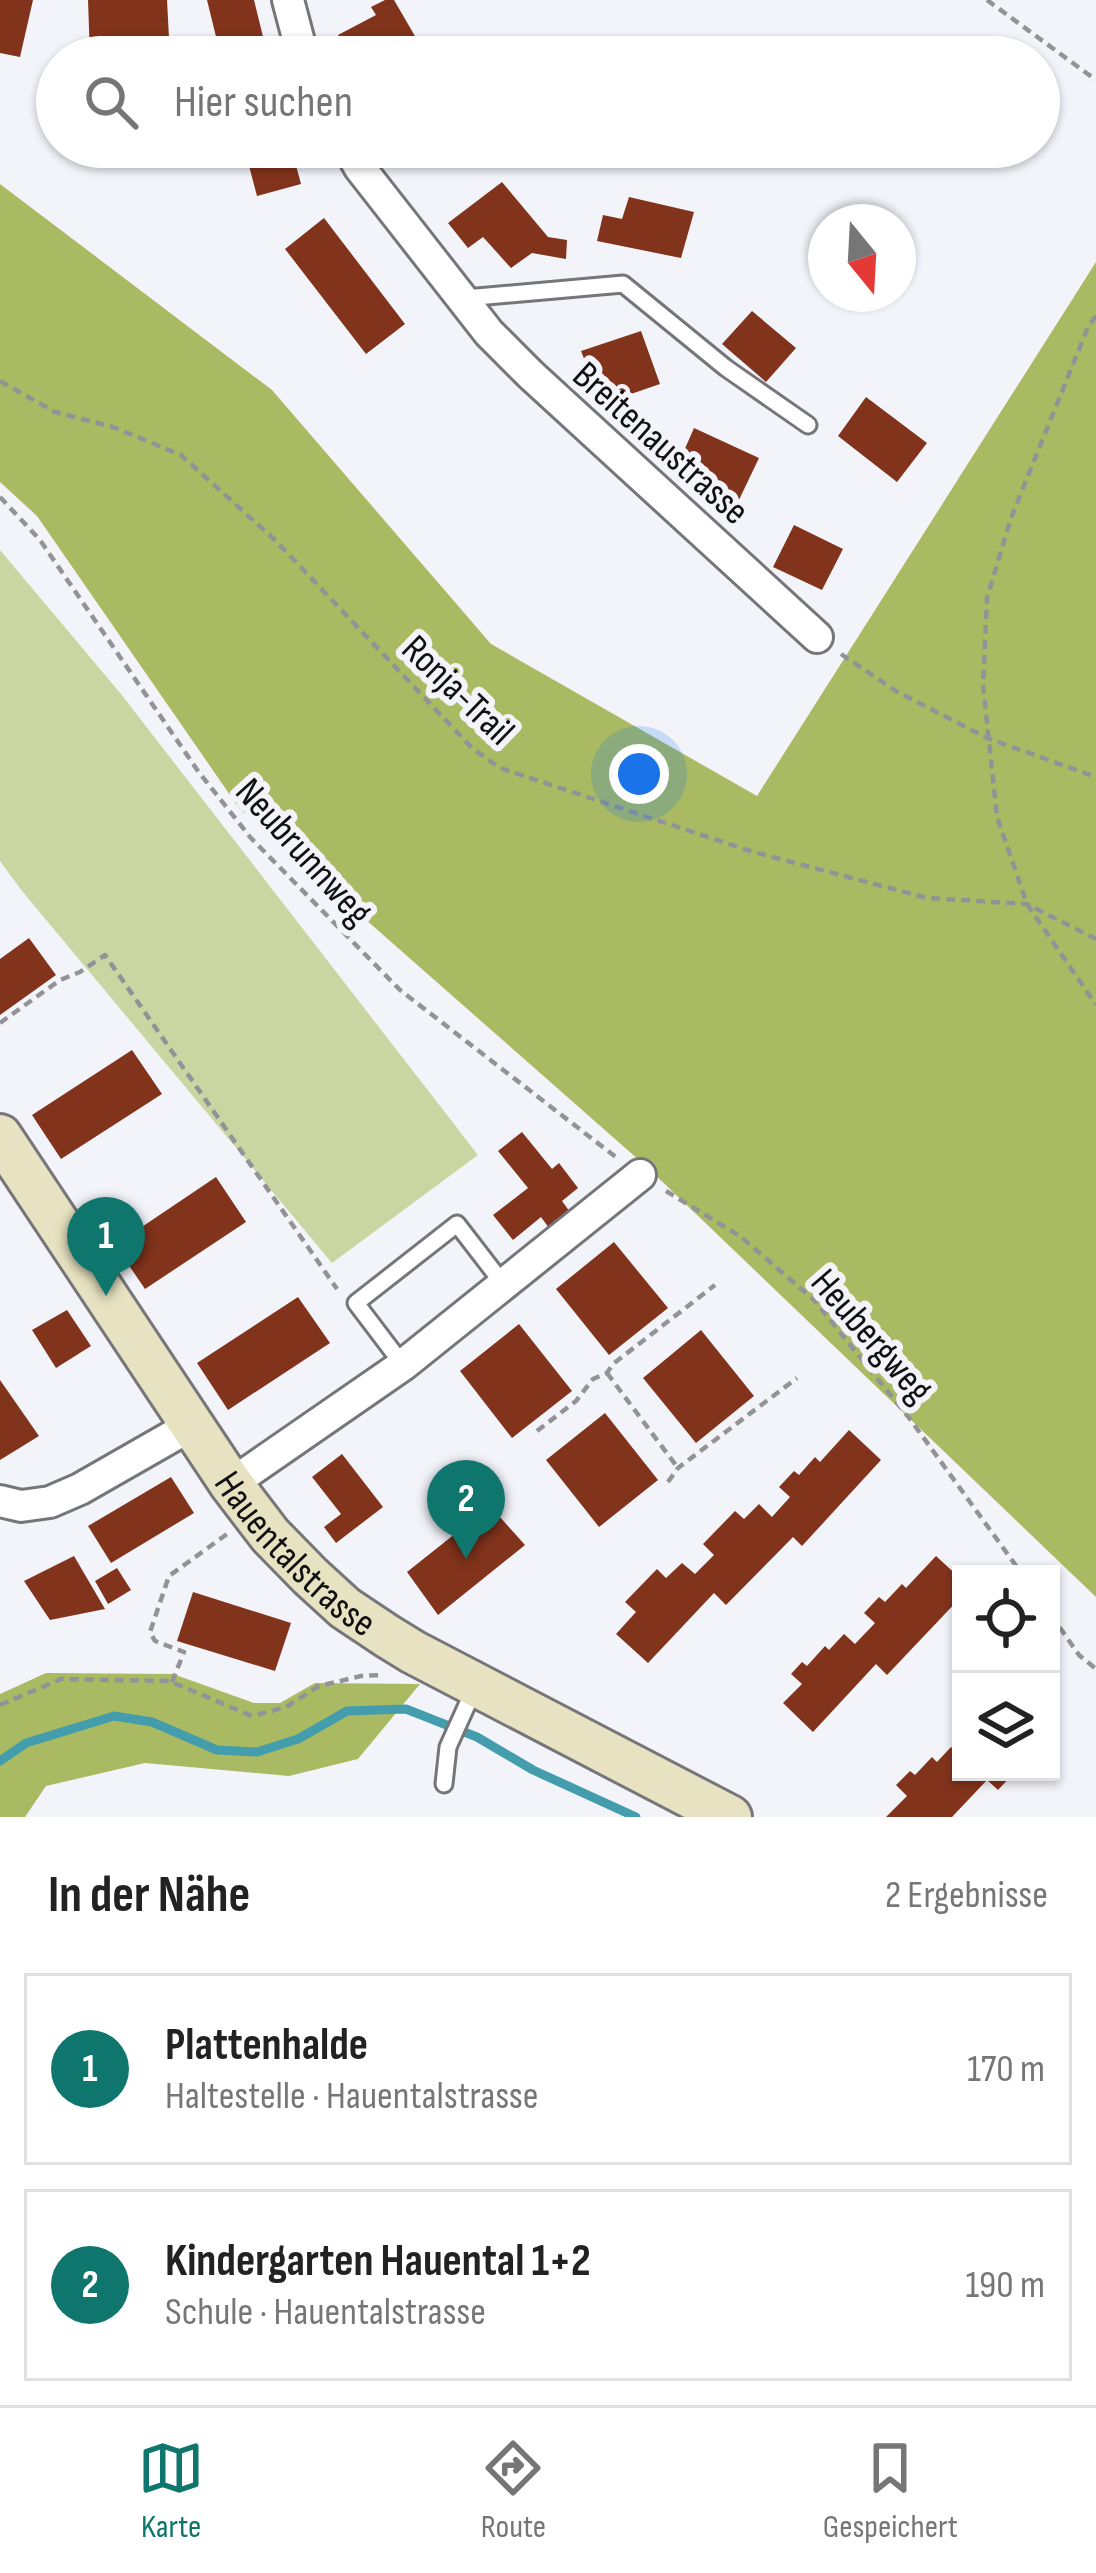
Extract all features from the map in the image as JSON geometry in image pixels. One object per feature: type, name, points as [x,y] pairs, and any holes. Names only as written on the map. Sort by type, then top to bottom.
[{"type":"street","points":[[288,0],[297,36]]},
{"type":"street","name":"Breitenaustrasse","points":[[360,168],[490,332],[531,375],[817,637]]},
{"type":"street","name":"Hauentalstrasse","points":[[0,1136],[192,1425],[235,1505],[310,1576],[345,1607],[413,1652],[730,1817]]},
{"type":"street","points":[[235,1505],[640,1175]]},
{"type":"street","points":[[0,1501],[21,1506],[50,1502],[192,1425]]},
{"type":"lane","points":[[462,298],[623,284],[726,368],[808,425]]},
{"type":"lane","points":[[403,1365],[356,1304],[457,1225],[504,1285]]},
{"type":"lane","points":[[444,1784],[448,1747],[476,1685]]},
{"type":"path","points":[[987,0],[1036,36]]},
{"type":"path","points":[[1060,54],[1096,80]]},
{"type":"path","points":[[1096,316],[1011,518],[987,598],[983,685],[998,817],[1027,904],[1096,1005]]},
{"type":"path","name":"Ronja-Trail","points":[[0,381],[55,412],[113,427],[182,455],[276,541],[472,748],[500,767],[750,851],[927,898],[1027,904]]},
{"type":"path","name":"Neubrunnweg","points":[[0,497],[40,540],[198,771],[250,837],[400,990],[640,1175]]},
{"type":"path","points":[[817,637],[896,691],[987,738],[1096,777]]},
{"type":"path","points":[[1027,904],[1096,939]]},
{"type":"path","points":[[0,1023],[105,955],[331,1282],[356,1304]]},
{"type":"path","name":"Heubergweg","points":[[640,1175],[740,1236],[814,1300],[910,1419],[1015,1565]]},
{"type":"path","points":[[537,1431],[576,1400],[593,1379],[607,1373],[715,1285]]},
{"type":"path","points":[[607,1373],[678,1468]]},
{"type":"path","points":[[668,1482],[678,1468],[797,1378]]},
{"type":"path","points":[[172,1682],[184,1652],[155,1641],[150,1632],[169,1576],[191,1562],[235,1505]]},
{"type":"path","points":[[1060,1628],[1096,1669]]},
{"type":"path","points":[[0,1705],[62,1679],[172,1682],[252,1716],[286,1707],[319,1685],[380,1675]]},
{"type":"green space","points":[[0,184],[272,390],[491,644],[757,796],[1096,262],[1096,1597],[648,1168],[239,808],[37,516],[0,482]]},
{"type":"green space","points":[[0,550],[121,694],[478,1155],[332,1263],[0,861]]},
{"type":"green space","points":[[46,1673],[173,1674],[254,1703],[280,1703],[315,1683],[420,1684],[358,1759],[289,1776],[145,1763],[46,1786],[25,1817],[0,1817],[0,1694]]},
{"type":"building","points":[[0,0],[33,0],[20,57],[0,53]]},
{"type":"building","points":[[88,0],[167,0],[169,36],[89,36]]},
{"type":"building","points":[[207,0],[254,0],[263,36],[216,36]]},
{"type":"building","points":[[394,0],[415,36],[339,36],[376,15],[371,7]]},
{"type":"building","points":[[250,168],[297,168],[301,184],[257,196]]},
{"type":"building","points":[[502,182],[548,237],[567,240],[566,259],[532,253],[511,268],[483,237],[468,248],[448,223]]},
{"type":"building","points":[[629,197],[694,212],[681,258],[597,241],[603,215],[622,219]]},
{"type":"building","points":[[324,218],[405,324],[366,354],[285,249]]},
{"type":"building","points":[[752,311],[796,348],[766,382],[722,344]]},
{"type":"building","points":[[641,331],[660,384],[602,404],[581,351]]},
{"type":"building","points":[[866,397],[927,443],[897,482],[838,436]]},
{"type":"building","points":[[694,428],[759,458],[737,504],[673,476]]},
{"type":"building","points":[[794,525],[843,549],[822,590],[773,567]]},
{"type":"building","points":[[29,938],[56,975],[0,1015],[0,959]]},
{"type":"building","points":[[132,1050],[162,1094],[61,1159],[32,1115]]},
{"type":"building","points":[[522,1132],[552,1169],[559,1163],[578,1188],[562,1201],[570,1212],[549,1228],[541,1217],[513,1240],[493,1215],[528,1188],[498,1151]]},
{"type":"building","points":[[216,1177],[246,1222],[145,1289],[115,1245]]},
{"type":"building","points":[[614,1242],[668,1308],[609,1355],[556,1289]]},
{"type":"building","points":[[298,1297],[330,1343],[228,1410],[197,1363]]},
{"type":"building","points":[[67,1310],[91,1346],[56,1368],[32,1330]]},
{"type":"building","points":[[519,1324],[572,1391],[512,1438],[460,1371]]},
{"type":"building","points":[[701,1330],[754,1396],[696,1443],[643,1378]]},
{"type":"building","points":[[0,1380],[39,1436],[0,1460]]},
{"type":"building","points":[[605,1413],[658,1480],[599,1527],[546,1460]]},
{"type":"building","points":[[849,1430],[881,1460],[802,1546],[793,1537],[726,1605],[714,1593],[648,1663],[616,1634],[636,1612],[625,1602],[657,1569],[666,1578],[682,1563],[695,1574],[714,1555],[703,1544],[735,1511],[744,1519],[759,1504],[772,1517],[790,1497],[779,1487],[815,1457],[820,1462]]},
{"type":"building","points":[[342,1454],[383,1507],[336,1543],[324,1527],[341,1514],[312,1477]]},
{"type":"building","points":[[171,1477],[194,1513],[111,1563],[88,1526]]},
{"type":"building","points":[[490,1506],[525,1545],[438,1615],[407,1572]]},
{"type":"building","points":[[74,1556],[105,1609],[50,1620],[24,1581]]},
{"type":"building","points":[[936,1556],[952,1571],[952,1606],[887,1675],[876,1664],[813,1732],[783,1703],[802,1684],[791,1674],[802,1662],[807,1666],[825,1646],[829,1650],[844,1634],[855,1644],[875,1623],[864,1613],[879,1597],[885,1602],[902,1584],[906,1588]]},
{"type":"building","points":[[117,1568],[131,1590],[108,1604],[95,1581]]},
{"type":"building","points":[[193,1592],[291,1623],[275,1671],[177,1641]]},
{"type":"building","points":[[951,1747],[952,1781],[986,1781],[952,1817],[886,1817],[907,1796],[896,1785],[910,1771],[915,1775],[932,1757],[937,1762]]},
{"type":"waterway","points":[[0,1761],[26,1743],[114,1716],[152,1722],[217,1750],[257,1752],[298,1739],[347,1711],[406,1709],[477,1737],[533,1770],[636,1817]]},
{"type":"place","name":"Plattenhalde","points":[[106,1296]]},
{"type":"place","name":"Kindergarten Hauental 1+2","points":[[466,1559]]}]
